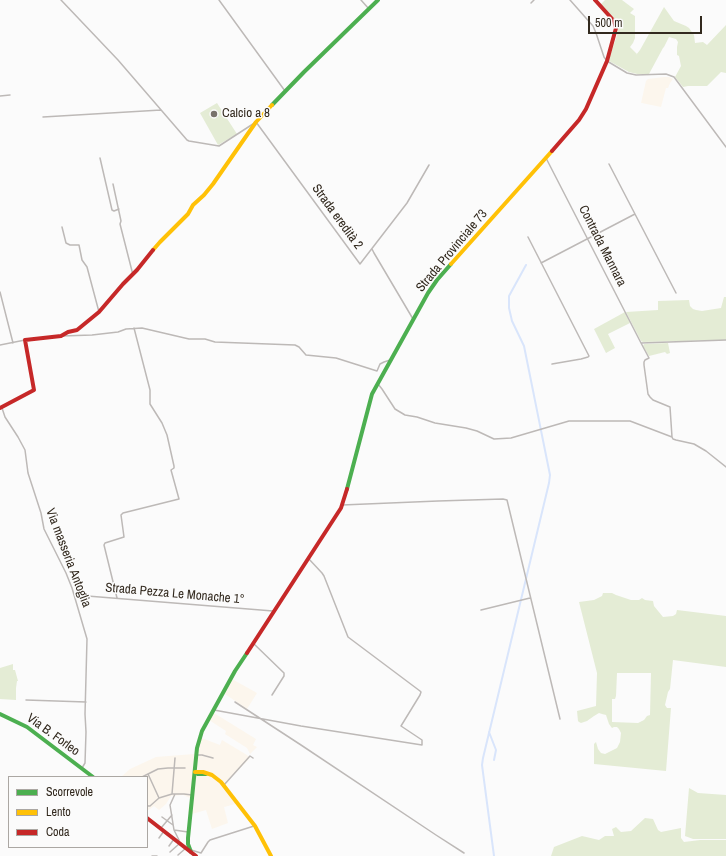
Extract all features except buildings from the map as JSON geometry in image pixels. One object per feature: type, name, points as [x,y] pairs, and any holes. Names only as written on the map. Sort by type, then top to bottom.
[{"type":"main road","points":[[1,408],[34,390],[25,340],[61,336],[68,332],[77,330],[99,312],[160,242],[188,214],[193,205],[204,195],[256,122],[285,91],[378,0]]},
{"type":"main road","name":"Strada Provinciale 73","points":[[185,846],[189,832],[199,738],[235,671],[342,505],[372,394],[413,319],[437,280],[583,115],[607,61],[615,32],[615,23],[612,18],[595,0]]},
{"type":"main road","name":"Via B. Forleo","points":[[0,714],[27,727],[92,776]]},
{"type":"main road","points":[[196,763],[204,773]]},
{"type":"main road","points":[[195,772],[204,773],[218,779],[224,785],[255,826],[270,856]]},
{"type":"main road","points":[[194,782],[204,773]]},
{"type":"main road","points":[[148,819],[185,846],[195,856]]},
{"type":"street","points":[[61,0],[118,60],[187,140],[217,147],[221,146],[256,122]]},
{"type":"street","points":[[219,0],[285,91]]},
{"type":"street","points":[[361,0],[369,9]]},
{"type":"street","points":[[531,3],[534,0]]},
{"type":"street","points":[[570,0],[593,26],[604,57],[607,61],[628,73],[666,74],[674,77],[726,146]]},
{"type":"street","points":[[0,96],[10,95]]},
{"type":"street","points":[[43,117],[161,110]]},
{"type":"street","name":"Strada eredità 2","points":[[256,122],[360,264],[406,203],[429,165]]},
{"type":"street","points":[[100,158],[112,210],[114,211],[119,209]]},
{"type":"street","name":"Contrada Mannara","points":[[546,158],[649,358],[644,362],[648,394],[653,400],[670,407],[672,437]]},
{"type":"street","points":[[609,164],[676,293]]},
{"type":"street","points":[[113,184],[121,220],[120,224],[132,275]]},
{"type":"street","points":[[541,263],[635,214]]},
{"type":"street","points":[[62,227],[66,243],[70,245],[79,245],[82,260],[87,267],[99,312]]},
{"type":"street","points":[[528,237],[589,356],[581,359],[552,364]]},
{"type":"street","points":[[372,249],[413,319]]},
{"type":"street","points":[[0,292],[13,343]]},
{"type":"street","points":[[117,598],[104,545],[105,543],[124,536],[122,513],[179,500],[171,470],[174,466],[167,435],[162,423],[150,404],[150,390],[134,328]]},
{"type":"street","points":[[61,336],[92,335],[118,332],[126,329],[142,328],[189,339],[215,342],[295,345],[299,347],[306,355],[336,358],[377,371],[380,364],[391,360]]},
{"type":"street","points":[[0,345],[25,340]]},
{"type":"street","points":[[641,343],[726,340]]},
{"type":"street","points":[[378,384],[392,405],[400,413],[417,417],[435,424],[455,426],[477,431],[494,439],[511,438],[569,421],[624,421],[635,423],[672,437],[673,439],[699,446],[726,467]]},
{"type":"street","name":"Via masseria Antoglia","points":[[1,408],[25,450],[28,473],[41,513],[44,529],[66,573],[75,595],[86,639],[86,732],[85,763],[82,769]]},
{"type":"street","points":[[342,505],[445,500],[506,499],[560,719]]},
{"type":"street","points":[[214,710],[422,745],[422,740],[402,726],[421,692],[348,637],[324,576],[308,558]]},
{"type":"street","name":"Strada Pezza Le Monache 1°","points":[[75,595],[273,611]]},
{"type":"street","points":[[482,610],[530,598]]},
{"type":"street","points":[[253,643],[285,675],[272,695]]},
{"type":"street","points":[[26,700],[86,702]]},
{"type":"street","points":[[235,702],[464,853]]},
{"type":"street","points":[[197,754],[213,758]]},
{"type":"street","points":[[224,785],[250,756],[253,758]]},
{"type":"street","points":[[172,794],[175,758]]},
{"type":"street","points":[[144,776],[158,770],[185,768]]},
{"type":"street","points":[[148,774],[159,798]]},
{"type":"street","points":[[148,806],[159,798],[172,794],[192,795]]},
{"type":"street","points":[[175,794],[170,805],[174,830],[179,840],[185,846],[201,853],[210,840],[255,826]]},
{"type":"street","points":[[159,838],[167,820],[172,814]]},
{"type":"street","points":[[162,817],[174,825]]},
{"type":"street","points":[[174,830],[189,832]]},
{"type":"street","points":[[169,846],[174,839]]},
{"type":"street","points":[[170,852],[185,846]]},
{"type":"street","points":[[178,855],[185,846]]},
{"type":"street","points":[[152,856],[157,856]]},
{"type":"shaded area","points":[[664,77],[673,79],[668,88],[666,88],[661,107],[641,103],[646,81],[648,79]]},
{"type":"shaded area","points":[[232,679],[257,693],[247,709],[225,694]]},
{"type":"shaded area","points":[[214,713],[256,739],[253,745],[257,747],[250,754],[247,748],[225,734],[226,731],[209,720]]},
{"type":"shaded area","points":[[199,737],[220,745],[222,740],[250,758],[225,784],[239,803],[224,807],[228,823],[212,829],[206,810],[192,814],[188,813],[190,798],[183,795],[171,796],[166,804],[159,810],[154,806],[148,810],[148,776],[122,776],[130,769],[156,757],[194,754]]},
{"type":"green space","points":[[605,0],[622,0],[634,9],[630,13],[635,16],[635,38],[630,47],[637,54],[664,7],[674,21],[689,28],[694,35],[695,43],[703,42],[707,45],[726,25],[726,73],[721,72],[707,86],[683,87],[675,77],[681,66],[679,56],[677,55],[678,42],[676,39],[669,37],[649,74],[629,72],[609,61],[617,35],[618,25],[614,18],[600,5]]},
{"type":"green space","points":[[217,103],[237,134],[218,145],[200,113]]},
{"type":"green space","points":[[724,297],[726,297],[726,340],[643,342],[641,341],[626,312],[658,310],[658,301],[689,300],[690,306],[693,309],[702,311],[721,308]]},
{"type":"green space","points":[[625,312],[630,323],[608,334],[615,348],[606,353],[594,329]]},
{"type":"green space","points":[[668,343],[670,353],[667,354],[665,352],[649,356],[643,346],[644,344]]},
{"type":"green space","points":[[603,593],[612,593],[631,600],[639,600],[642,598],[653,601],[654,606],[663,617],[673,616],[676,614],[677,610],[726,616],[726,667],[673,660],[670,689],[665,705],[667,708],[671,708],[666,771],[594,764],[594,744],[596,742],[601,753],[605,754],[617,748],[620,742],[621,733],[617,727],[612,728],[606,715],[599,713],[587,721],[581,723],[578,721],[577,711],[596,706],[597,673],[579,602],[594,600],[602,596]],"holes":[[[617,673],[651,673],[650,715],[638,723],[612,722],[612,699],[615,699],[616,696]]]},
{"type":"green space","points":[[13,664],[13,670],[15,670],[18,681],[16,688],[16,700],[0,699],[0,668]]},
{"type":"green space","points":[[689,788],[698,793],[726,795],[726,839],[693,839],[685,836]]},
{"type":"green space","points":[[645,818],[653,819],[658,830],[661,832],[681,828],[681,838],[684,842],[700,840],[726,840],[726,856],[551,856],[554,847],[582,836],[599,840],[605,836],[614,836],[612,829],[616,827],[621,832],[631,831]]},
{"type":"waterway","points":[[494,856],[482,765],[483,758],[550,475],[524,346],[512,321],[509,308],[509,296],[526,265]]},
{"type":"waterway","points":[[489,732],[496,750],[494,760]]},
{"type":"traffic: fast","points":[[272,105],[378,0]]},
{"type":"traffic: fast","points":[[347,489],[372,394],[428,293],[451,264]]},
{"type":"traffic: fast","points":[[191,852],[188,844],[188,838],[197,748],[202,731],[235,671],[247,653]]},
{"type":"traffic: fast","points":[[0,714],[27,727],[92,776]]},
{"type":"traffic: fast","points":[[195,772],[198,774],[206,774]]},
{"type":"traffic: slow","points":[[153,250],[188,214],[193,205],[204,195],[256,122],[272,105]]},
{"type":"traffic: slow","points":[[451,264],[552,151]]},
{"type":"traffic: slow","points":[[195,772],[203,772],[212,775],[221,782],[255,826],[271,856]]},
{"type":"traffic: jam","points":[[552,151],[579,120],[586,109],[607,61],[616,28],[614,21],[595,0]]},
{"type":"traffic: jam","points":[[0,408],[34,390],[25,340],[61,336],[68,332],[77,330],[99,312],[153,250]]},
{"type":"traffic: jam","points":[[247,653],[341,508],[347,489]]},
{"type":"traffic: jam","points":[[148,819],[196,856]]},
{"type":"place","name":"Calcio a 8","points":[[214,114]]}]
